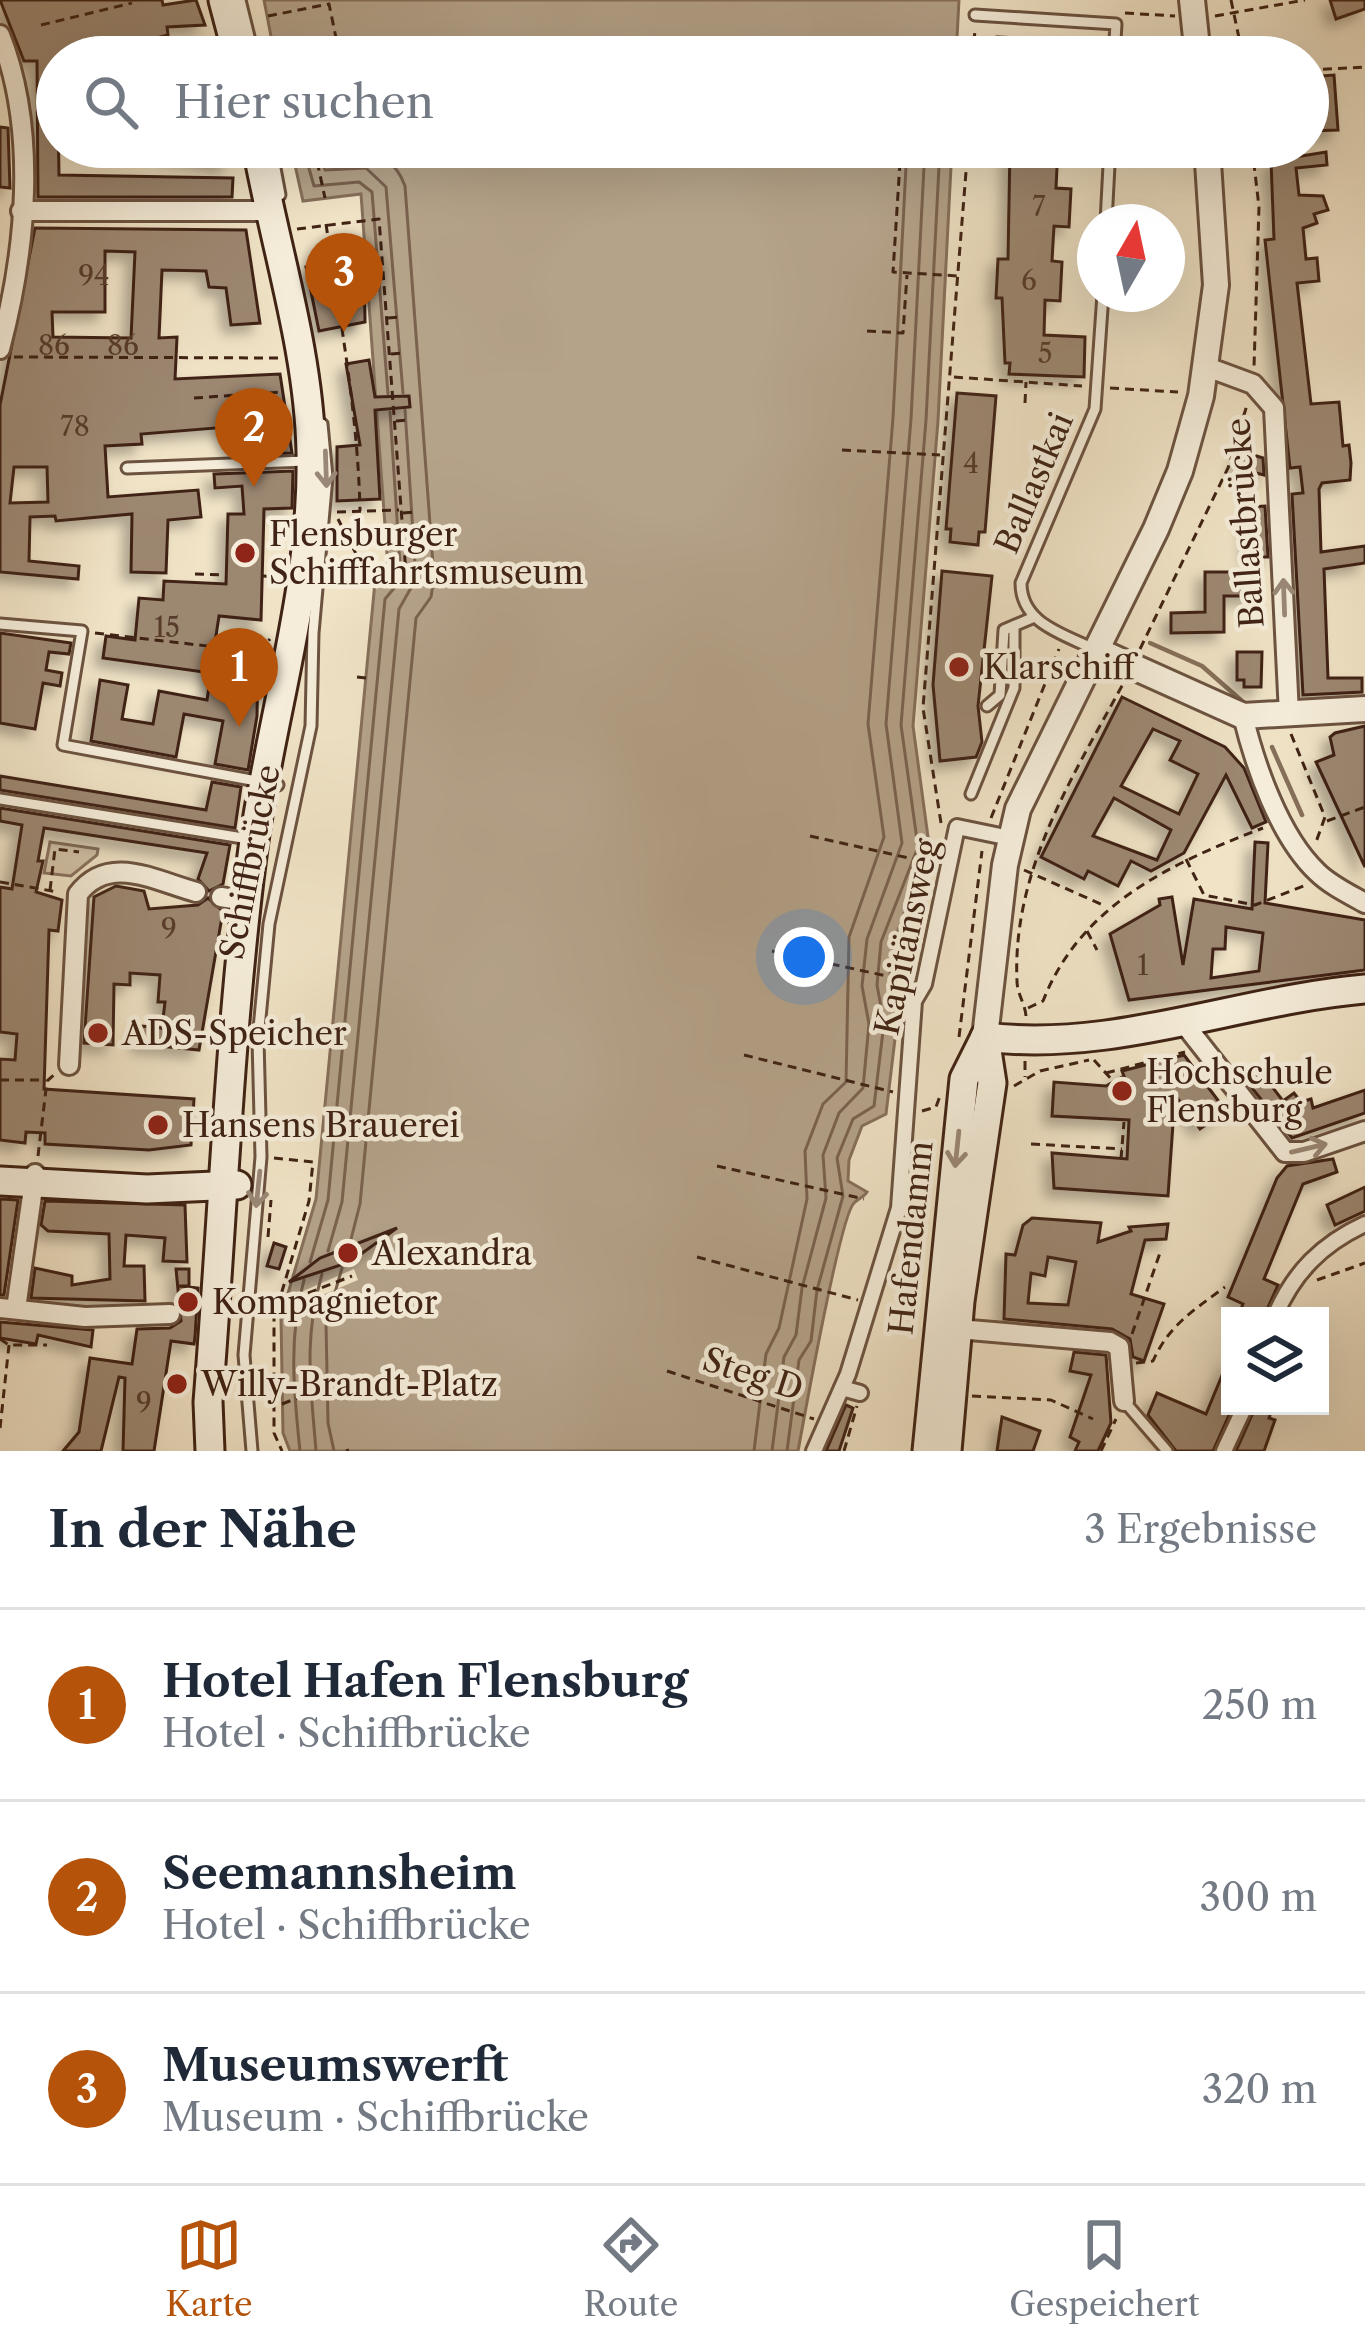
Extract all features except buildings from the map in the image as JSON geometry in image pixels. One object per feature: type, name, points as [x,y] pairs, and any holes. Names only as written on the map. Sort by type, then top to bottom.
[{"type":"main road","points":[[223,0],[232,36]]},
{"type":"main road","name":"Schiffbrücke","points":[[211,1451],[208,1402],[271,784],[311,512],[311,461],[299,358],[261,168]]},
{"type":"main road","name":"Schiffbrücke","points":[[225,1451],[234,899],[271,784]]},
{"type":"main road","points":[[985,1037],[1099,1048],[1182,1021],[1365,989]]},
{"type":"main road","name":"Hafendamm","points":[[947,1451],[958,1329],[992,1083],[985,1037]]},
{"type":"main road","name":"Hafendamm","points":[[928,1451],[964,1079],[985,1037]]},
{"type":"main road","points":[[0,1165],[35,1178]]},
{"type":"main road","points":[[0,1180],[149,1174],[230,1185]]},
{"type":"street","points":[[0,35],[20,109],[21,211],[0,352]]},
{"type":"street","name":"Ballastbrücke","points":[[1096,650],[1180,471],[1201,397],[1216,285],[1208,168]]},
{"type":"street","points":[[21,211],[268,211]]},
{"type":"street","name":"Ballastbrücke","points":[[1207,367],[1253,384],[1268,397],[1276,424],[1289,714]]},
{"type":"street","points":[[1096,650],[1243,716],[1365,709]]},
{"type":"street","name":"Hafendamm","points":[[985,1037],[1005,865],[998,836],[1096,650]]},
{"type":"street","points":[[1243,716],[1283,820],[1310,872],[1365,903]]},
{"type":"street","name":"Kapitänsweg","points":[[814,1451],[823,1421],[842,1388],[903,1209],[914,1001],[924,984],[957,827],[998,836]]},
{"type":"street","points":[[68,1065],[78,895],[87,882],[118,871],[196,892]]},
{"type":"street","points":[[1182,1021],[1285,1152],[1304,1152],[1365,1131]]},
{"type":"street","points":[[35,1178],[8,1309],[85,1317],[170,1314]]},
{"type":"street","points":[[1279,1307],[1331,1240],[1365,1224]]},
{"type":"street","points":[[958,1329],[1094,1338],[1120,1354],[1124,1401]]},
{"type":"street","points":[[842,1388],[860,1393]]},
{"type":"street","points":[[1224,1451],[1240,1415]]},
{"type":"lane","points":[[240,0],[249,36]]},
{"type":"lane","points":[[975,15],[1116,18],[1115,36]]},
{"type":"lane","name":"Schiffbrücke","points":[[252,1451],[244,1374],[261,1157],[258,1039],[269,924],[311,726],[313,633],[327,477],[320,398],[275,168]]},
{"type":"lane","points":[[1107,204],[1109,168]]},
{"type":"lane","name":"Ballastkai","points":[[1031,618],[1021,601],[1028,555],[1095,409],[1102,312]]},
{"type":"lane","points":[[127,468],[311,461]]},
{"type":"lane","points":[[987,706],[1000,694],[1004,630],[1031,618],[1096,650]]},
{"type":"lane","points":[[0,623],[82,631],[62,745],[271,784]]},
{"type":"lane","points":[[971,794],[1014,688],[1014,626]]},
{"type":"lane","points":[[0,799],[254,840]]},
{"type":"lane","points":[[1124,1401],[1168,1451]]},
{"type":"path","points":[[1231,0],[1238,36]]},
{"type":"path","points":[[1116,18],[1193,8],[1234,15],[1279,1],[1282,7],[1305,0]]},
{"type":"path","points":[[41,26],[132,3]]},
{"type":"path","points":[[268,16],[329,4],[336,36]]},
{"type":"path","points":[[1329,69],[1365,67]]},
{"type":"path","points":[[319,168],[325,198]]},
{"type":"path","points":[[900,168],[893,272],[961,276]]},
{"type":"path","points":[[810,836],[946,866],[923,708],[945,387],[952,377],[967,168]]},
{"type":"path","points":[[1253,168],[1260,247],[1253,384],[1228,468],[1132,668],[1048,824],[1032,872],[1016,974],[1026,1009],[1042,1001],[1053,976],[1106,906],[1186,858],[1283,820]]},
{"type":"path","points":[[295,230],[379,219],[406,573],[367,575],[329,569]]},
{"type":"path","points":[[325,223],[347,333],[344,362],[358,448],[360,511]]},
{"type":"path","points":[[867,331],[903,333],[907,273]]},
{"type":"path","points":[[386,318],[400,317]]},
{"type":"path","points":[[0,352],[299,358]]},
{"type":"path","points":[[389,354],[403,353]]},
{"type":"path","points":[[952,377],[1201,397]]},
{"type":"path","points":[[1025,403],[1027,382]]},
{"type":"path","points":[[194,398],[290,392]]},
{"type":"path","points":[[394,421],[409,420]]},
{"type":"path","points":[[842,450],[940,455]]},
{"type":"path","points":[[367,575],[334,512],[414,512]]},
{"type":"path","points":[[195,574],[226,574]]},
{"type":"path","points":[[82,631],[259,652],[278,630]]},
{"type":"path","points":[[957,1054],[1015,750],[1066,635]]},
{"type":"path","points":[[357,677],[366,677]]},
{"type":"path","points":[[1186,858],[1204,895],[1255,905],[1310,872],[1325,822],[1290,733],[1289,714]]},
{"type":"path","points":[[1325,822],[1365,807]]},
{"type":"path","points":[[50,891],[56,849],[79,852]]},
{"type":"path","points":[[1005,865],[1032,872],[1106,906]]},
{"type":"path","points":[[0,882],[78,895]]},
{"type":"path","points":[[1087,932],[1097,950]]},
{"type":"path","points":[[772,951],[924,984]]},
{"type":"path","points":[[1099,1048],[1113,1081]]},
{"type":"path","points":[[1106,1073],[1185,1052],[1190,1058],[1208,1057]]},
{"type":"path","points":[[743,1055],[909,1106]]},
{"type":"path","points":[[0,1080],[47,1081],[35,1178]]},
{"type":"path","points":[[1121,1159],[1124,1122]]},
{"type":"path","points":[[1030,1144],[1122,1149]]},
{"type":"path","points":[[282,1451],[274,1433],[278,1304],[309,1201],[313,1162]]},
{"type":"path","points":[[717,1166],[864,1198]]},
{"type":"path","points":[[1161,1250],[1120,1354],[1153,1361],[1164,1337],[1185,1315],[1226,1287]]},
{"type":"path","points":[[698,1257],[871,1304]]},
{"type":"path","points":[[1284,1296],[1297,1302],[1316,1280],[1365,1263]]},
{"type":"path","points":[[278,1304],[352,1276]]},
{"type":"path","points":[[0,1339],[9,1345],[47,1345]]},
{"type":"path","points":[[0,1428],[9,1345]]},
{"type":"path","name":"Steg D","points":[[667,1371],[823,1421]]},
{"type":"path","points":[[282,1404],[337,1383]]},
{"type":"path","points":[[952,1395],[1051,1400],[1093,1419]]},
{"type":"path","points":[[1101,1451],[1124,1401]]},
{"type":"shaded area","points":[[50,842],[98,849],[97,855],[71,876],[44,873]]},
{"type":"water","points":[[264,0],[959,0],[957,36],[271,36]]},
{"type":"water","points":[[296,168],[951,168],[938,421],[913,726],[931,859],[923,861],[893,944],[889,985],[897,1022],[886,1114],[862,1126],[849,1160],[848,1181],[867,1192],[854,1203],[840,1243],[798,1451],[290,1451],[283,1433],[281,1317],[316,1199],[375,582],[389,581],[361,194],[303,201]]},
{"type":"pier","points":[[354,1269],[358,1280],[282,1312],[287,1298]]},
{"type":"waterway","points":[[1150,643],[1202,666],[1242,701]]},
{"type":"waterway","points":[[1272,747],[1302,815]]},
{"type":"place","name":"Museumswerft","points":[[344,332]]},
{"type":"place","name":"Seemannsheim","points":[[254,487]]},
{"type":"place","name":"Flensburger Schifffahrtsmuseum","points":[[245,553]]},
{"type":"place","name":"Klarschiff","points":[[959,667]]},
{"type":"place","name":"Hotel Hafen Flensburg","points":[[239,727]]},
{"type":"place","name":"ADS-Speicher","points":[[98,1033]]},
{"type":"place","name":"Hochschule Flensburg","points":[[1122,1091]]},
{"type":"place","name":"Hansens Brauerei","points":[[158,1125]]},
{"type":"place","name":"Alexandra","points":[[348,1253]]},
{"type":"place","name":"Kompagnietor","points":[[188,1302]]},
{"type":"place","name":"Willy-Brandt-Platz","points":[[177,1384]]}]
